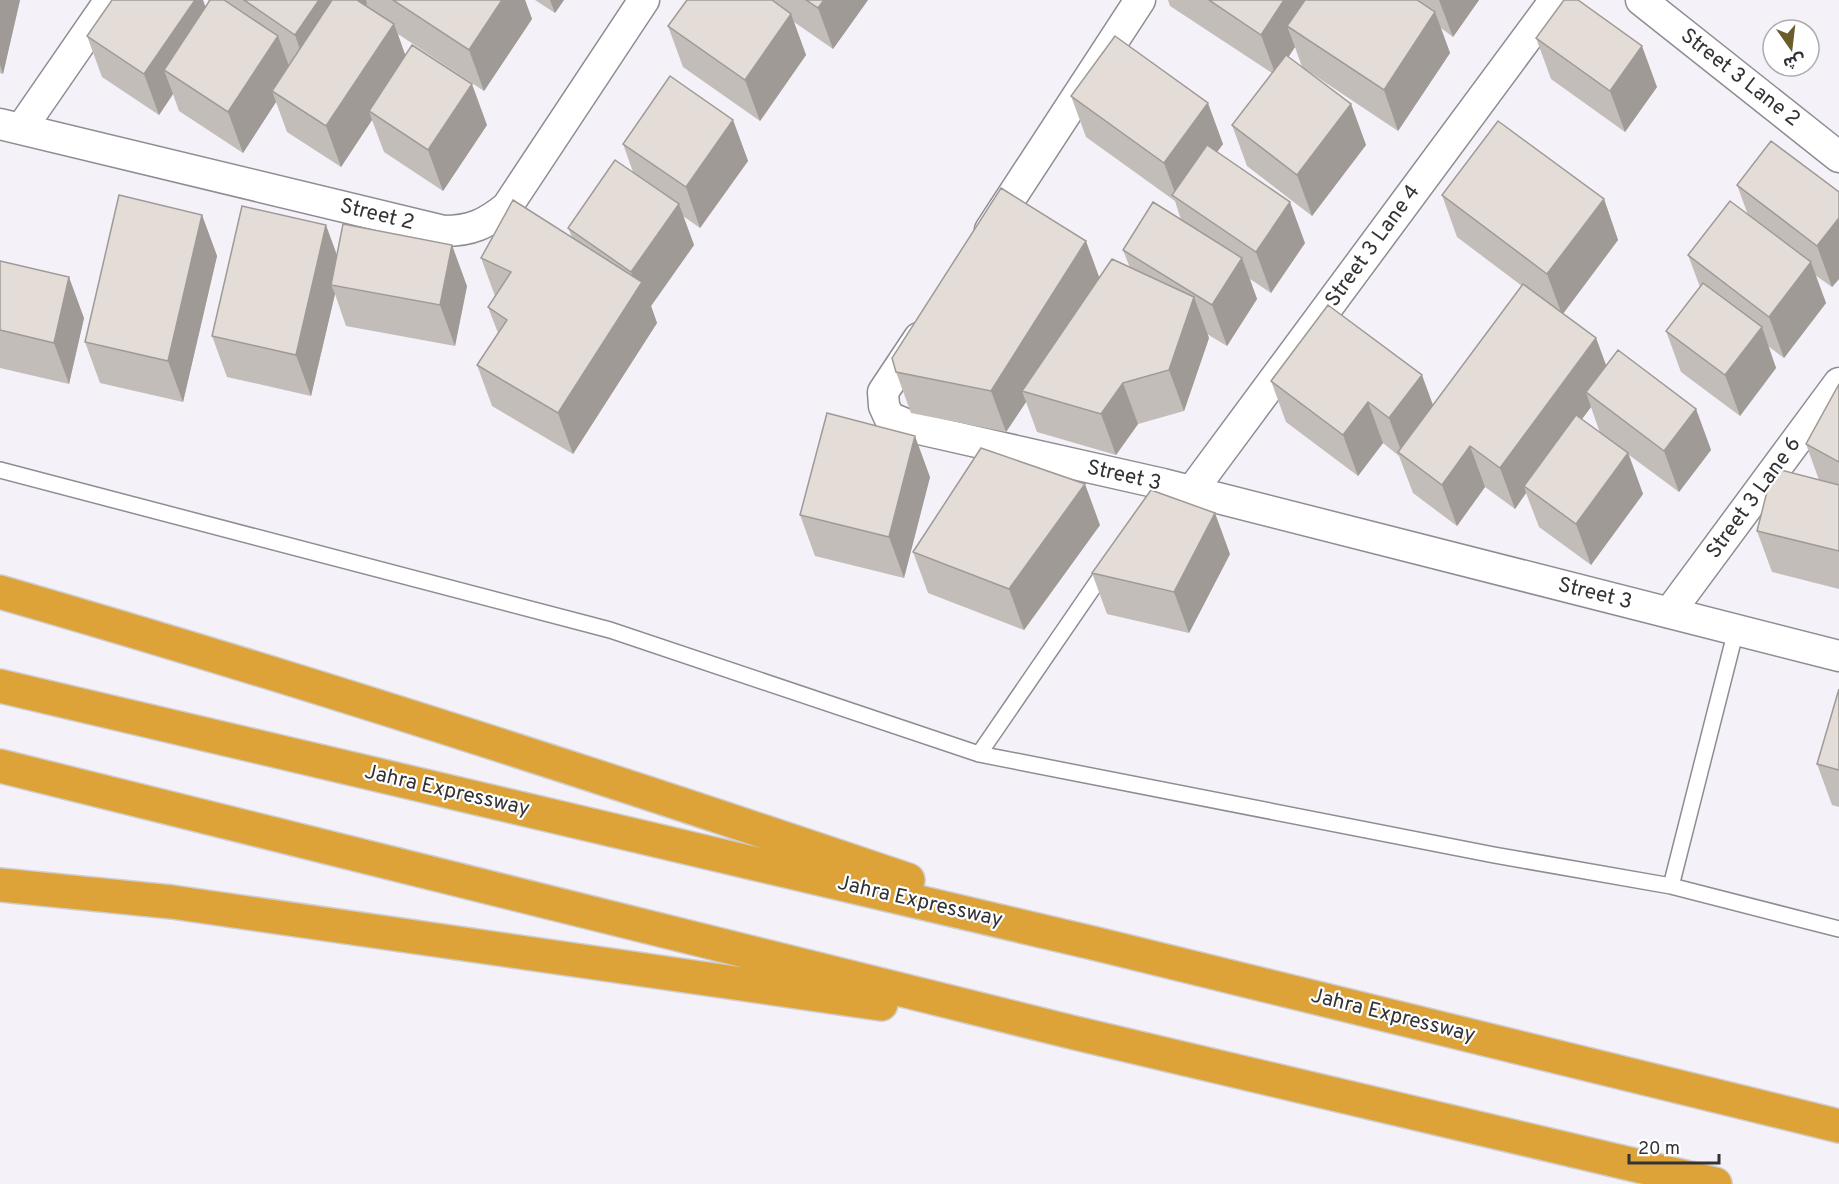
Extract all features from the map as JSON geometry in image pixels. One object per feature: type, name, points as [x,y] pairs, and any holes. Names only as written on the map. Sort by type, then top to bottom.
[{"type":"highway","points":[[0,592],[160,638],[680,803],[1097,944]]},
{"type":"highway","name":"Jahra Expressway","points":[[0,686],[1097,944],[1839,1126]]},
{"type":"highway","points":[[0,766],[1071,1032],[1715,1184]]},
{"type":"highway","points":[[0,885],[219,908],[1071,1032]]},
{"type":"street","points":[[10,126],[110,0]]},
{"type":"street","name":"Street 2","points":[[10,126],[444,231],[462,231],[479,227],[507,207],[644,0]]},
{"type":"street","points":[[973,255],[1140,0]]},
{"type":"street","name":"Street 3 Lane 4","points":[[1170,490],[1555,0]]},
{"type":"street","name":"Street 3 Lane 2","points":[[1641,0],[1839,157]]},
{"type":"street","name":"Street 3","points":[[935,314],[883,392],[884,406],[890,417],[915,428],[1839,656]]},
{"type":"street","name":"Street 3 Lane 6","points":[[1669,613],[1839,383]]},
{"type":"lane","points":[[0,470],[610,630],[979,754],[1494,855],[1671,886],[1839,929]]},
{"type":"lane","points":[[979,754],[1117,552]]},
{"type":"lane","points":[[1671,886],[1736,630]]},
{"type":"building","points":[[112,0],[195,0],[144,74],[87,36]]},
{"type":"building","points":[[210,0],[224,0],[278,36],[228,112],[164,70]]},
{"type":"building","points":[[244,0],[319,0],[295,35]]},
{"type":"building","points":[[332,0],[357,0],[394,24],[326,126],[272,91]]},
{"type":"building","points":[[393,0],[502,0],[469,50]]},
{"type":"building","points":[[687,0],[772,0],[791,14],[745,80],[668,26]]},
{"type":"building","points":[[806,0],[824,0],[818,8]]},
{"type":"building","points":[[1209,0],[1284,0],[1261,35]]},
{"type":"building","points":[[1305,0],[1417,0],[1435,12],[1384,90],[1287,26]]},
{"type":"building","points":[[1564,0],[1578,0],[1642,46],[1610,91],[1536,38]]},
{"type":"building","points":[[1115,36],[1208,103],[1164,163],[1071,96]]},
{"type":"building","points":[[412,45],[472,84],[428,150],[369,111]]},
{"type":"building","points":[[1286,55],[1351,104],[1297,175],[1232,125]]},
{"type":"building","points":[[670,76],[733,120],[686,187],[623,144]]},
{"type":"building","points":[[1498,121],[1604,199],[1547,274],[1442,195]]},
{"type":"building","points":[[1771,141],[1839,192],[1839,218],[1817,246],[1737,185]]},
{"type":"building","points":[[1207,145],[1290,202],[1256,252],[1172,195]]},
{"type":"building","points":[[615,160],[679,204],[631,272],[568,228]]},
{"type":"building","points":[[1001,188],[1086,241],[991,391],[896,372],[892,358]]},
{"type":"building","points":[[119,195],[202,215],[168,361],[85,342]]},
{"type":"building","points":[[513,200],[642,282],[558,413],[477,365],[507,320],[488,307],[511,272],[481,258]]},
{"type":"building","points":[[1730,201],[1811,262],[1769,317],[1688,255]]},
{"type":"building","points":[[1153,202],[1242,258],[1212,305],[1123,250]]},
{"type":"building","points":[[242,206],[326,225],[296,355],[212,336]]},
{"type":"building","points":[[343,224],[452,245],[440,305],[331,285]]},
{"type":"building","points":[[1112,259],[1194,297],[1169,370],[1123,383],[1101,414],[1022,391]]},
{"type":"building","points":[[0,261],[69,277],[54,343],[0,330]]},
{"type":"building","points":[[1703,283],[1762,327],[1725,375],[1666,331]]},
{"type":"building","points":[[1523,284],[1596,338],[1500,468],[1470,446],[1442,485],[1398,452]]},
{"type":"building","points":[[1328,305],[1422,375],[1389,418],[1368,402],[1343,435],[1271,381]]},
{"type":"building","points":[[1618,350],[1696,409],[1664,451],[1586,392]]},
{"type":"building","points":[[1839,384],[1839,462],[1806,444]]},
{"type":"building","points":[[827,413],[915,436],[889,537],[800,515]]},
{"type":"building","points":[[1576,415],[1628,453],[1576,524],[1524,486]]},
{"type":"building","points":[[981,448],[1085,484],[1009,589],[913,552]]},
{"type":"building","points":[[1773,468],[1839,485],[1839,551],[1757,531]]},
{"type":"building","points":[[1151,490],[1215,513],[1174,592],[1092,573]]},
{"type":"building","points":[[1839,689],[1839,770],[1817,764]]}]
